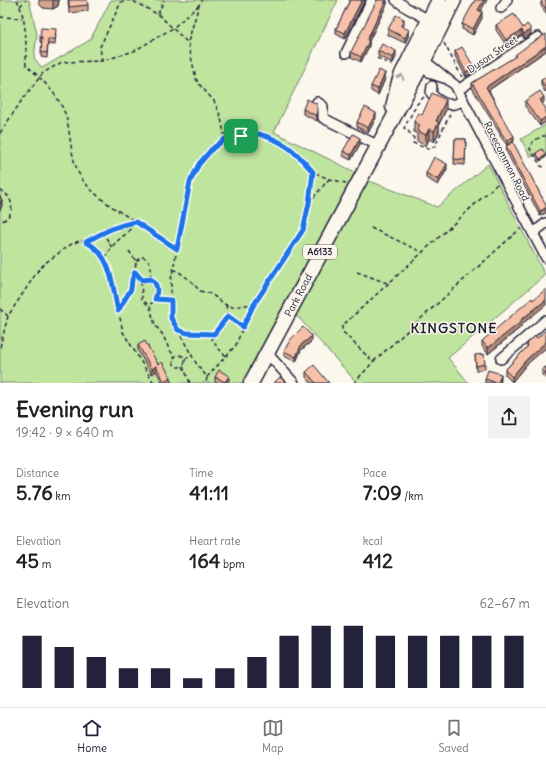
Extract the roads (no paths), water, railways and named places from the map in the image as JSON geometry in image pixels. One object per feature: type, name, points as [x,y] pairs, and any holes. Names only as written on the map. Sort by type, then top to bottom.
[{"type":"highway","name":"A6133","points":[[433,25],[440,0]]},
{"type":"highway","name":"A6133","points":[[433,25],[454,0]]},
{"type":"highway","name":"Park Road","points":[[251,383],[390,122],[433,25]]},
{"type":"highway","name":"Park Road","points":[[390,122],[402,74],[417,60]]},
{"type":"street","points":[[346,54],[372,0]]},
{"type":"street","points":[[396,0],[407,8],[417,19],[433,25]]},
{"type":"street","points":[[502,8],[507,0]]},
{"type":"street","name":"Dyson Street","points":[[462,87],[538,37]]},
{"type":"street","name":"Racecommon Road","points":[[417,60],[439,71],[445,78],[455,85],[462,87],[463,100],[546,258]]},
{"type":"street","points":[[432,90],[434,98],[446,104],[454,105],[463,100]]},
{"type":"street","points":[[317,102],[323,106],[323,118],[377,146]]},
{"type":"street","points":[[533,233],[546,222]]},
{"type":"street","points":[[501,359],[546,320]]},
{"type":"street","points":[[267,353],[294,383]]},
{"type":"district","name":"KINGSTONE","points":[[454,328]]}]
